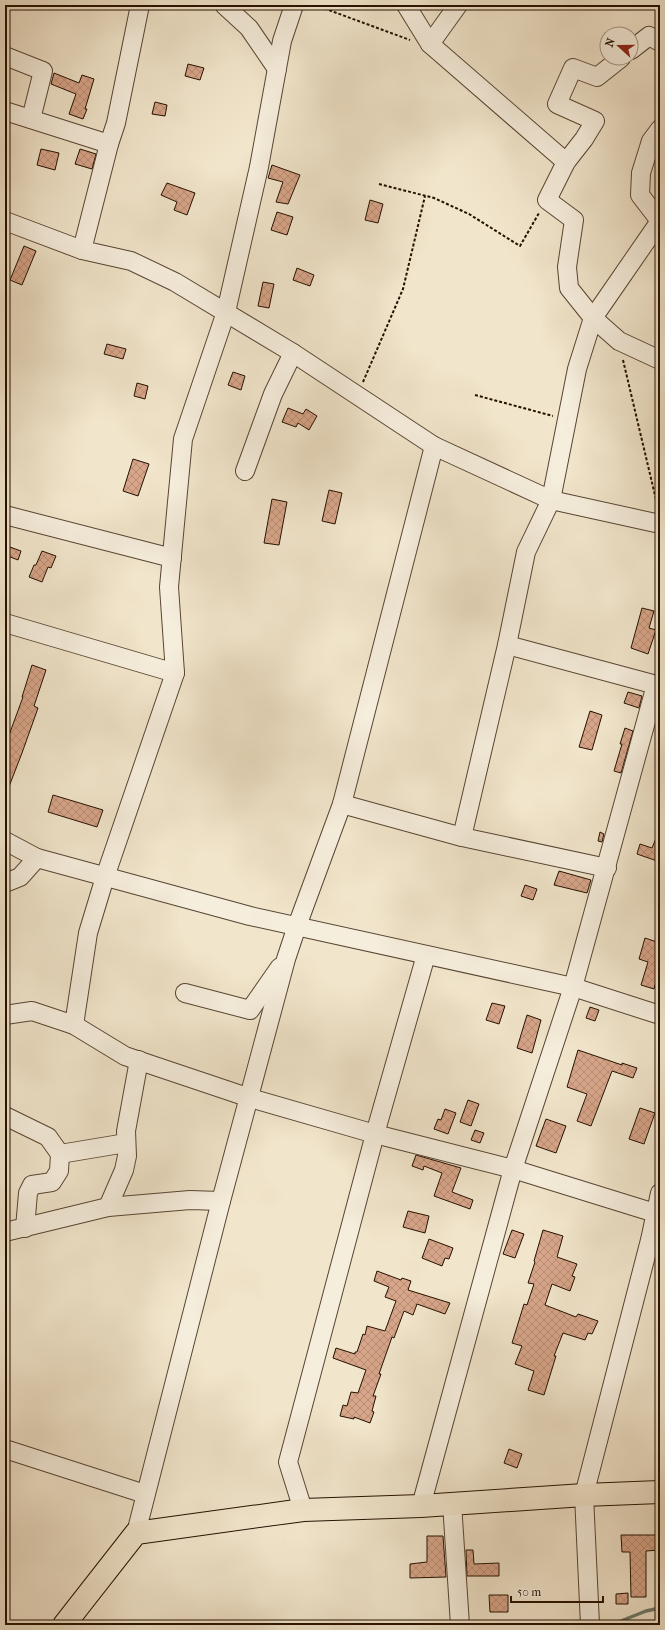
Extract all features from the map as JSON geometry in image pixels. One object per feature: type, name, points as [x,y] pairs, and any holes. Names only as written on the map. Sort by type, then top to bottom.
[{"type":"main road","points":[[64,1625],[136,1533],[303,1510],[421,1506],[584,1495],[660,1492]]},
{"type":"street","points":[[82,250],[108,144],[116,122],[140,5]]},
{"type":"street","points":[[224,5],[249,28],[277,69]]},
{"type":"street","points":[[74,1025],[88,933],[105,877],[175,673],[168,587],[183,440],[226,312],[259,168],[282,41],[294,5]]},
{"type":"street","points":[[406,5],[430,44],[566,162]]},
{"type":"street","points":[[430,44],[458,5]]},
{"type":"street","points":[[639,44],[649,36],[660,42]]},
{"type":"street","points":[[5,56],[43,71],[31,119]]},
{"type":"street","points":[[611,66],[597,77],[573,68],[557,104],[595,121],[584,139],[566,162],[547,200],[574,220],[567,267],[569,288],[593,318],[619,341],[660,360]]},
{"type":"street","points":[[5,111],[108,144]]},
{"type":"street","points":[[462,837],[507,645],[526,552],[551,500],[577,369],[593,318],[660,221],[640,195],[641,172],[651,141],[660,129]]},
{"type":"street","points":[[5,221],[82,250],[131,261],[175,282],[293,353],[434,446],[551,500],[659,517]]},
{"type":"street","points":[[245,471],[273,394],[293,353]]},
{"type":"street","points":[[136,1533],[221,1201],[250,1098],[286,959],[342,804],[434,446]]},
{"type":"street","points":[[5,515],[172,558]]},
{"type":"street","points":[[5,623],[175,673]]},
{"type":"street","points":[[421,1506],[513,1169],[573,987],[658,685],[507,645]]},
{"type":"street","points":[[342,804],[462,837],[607,868]]},
{"type":"street","points":[[5,841],[38,858],[250,916],[426,956],[573,987],[660,1015]]},
{"type":"street","points":[[5,883],[20,877],[38,858]]},
{"type":"street","points":[[303,1510],[288,1462],[374,1134],[426,956]]},
{"type":"street","points":[[185,993],[250,1010],[286,959]]},
{"type":"street","points":[[5,1015],[32,1012],[74,1025],[125,1056],[250,1098],[374,1134],[513,1169],[655,1213]]},
{"type":"street","points":[[108,1207],[124,1170],[127,1156],[126,1131],[139,1060]]},
{"type":"street","points":[[5,1116],[48,1137],[60,1154],[59,1171],[52,1182],[32,1185],[28,1193],[25,1228]]},
{"type":"street","points":[[60,1154],[126,1143]]},
{"type":"street","points":[[590,1625],[584,1495],[655,1241],[655,1213],[660,1193]]},
{"type":"street","points":[[5,1232],[108,1207],[190,1200],[221,1201]]},
{"type":"street","points":[[5,1449],[145,1494]]},
{"type":"street","points":[[452,1503],[460,1625]]},
{"type":"path","points":[[315,5],[402,38],[430,44]]},
{"type":"path","points":[[379,184],[434,198],[470,214],[520,246],[547,200]]},
{"type":"path","points":[[358,395],[403,289],[425,196]]},
{"type":"path","points":[[619,341],[659,517]]},
{"type":"path","points":[[475,395],[566,420]]},
{"type":"building","points":[[188,64],[204,68],[200,80],[185,76]]},
{"type":"building","points":[[54,73],[79,83],[82,75],[94,79],[85,109],[87,109],[83,119],[69,114],[76,94],[51,84]]},
{"type":"building","points":[[155,102],[167,105],[165,116],[152,114]]},
{"type":"building","points":[[41,149],[59,153],[55,170],[37,165]]},
{"type":"building","points":[[80,149],[96,154],[92,169],[75,164]]},
{"type":"building","points":[[272,165],[300,175],[288,204],[276,202],[283,182],[268,178]]},
{"type":"building","points":[[167,183],[195,193],[187,215],[174,210],[177,202],[161,195]]},
{"type":"building","points":[[370,200],[383,204],[378,223],[365,220]]},
{"type":"building","points":[[277,212],[293,217],[287,235],[271,230]]},
{"type":"building","points":[[24,246],[36,251],[22,285],[10,280]]},
{"type":"building","points":[[297,268],[314,275],[310,286],[293,280]]},
{"type":"building","points":[[263,282],[274,284],[269,308],[258,306]]},
{"type":"building","points":[[107,344],[126,349],[123,359],[104,354]]},
{"type":"building","points":[[233,372],[245,376],[241,390],[228,385]]},
{"type":"building","points":[[137,383],[148,386],[145,399],[134,396]]},
{"type":"building","points":[[288,408],[303,414],[306,409],[317,416],[309,430],[298,423],[296,427],[282,422]]},
{"type":"building","points":[[133,459],[149,464],[138,496],[123,491]]},
{"type":"building","points":[[329,490],[342,493],[335,524],[322,521]]},
{"type":"building","points":[[272,499],[287,502],[279,545],[264,543]]},
{"type":"building","points":[[7,546],[21,551],[18,560],[5,555]]},
{"type":"building","points":[[42,551],[56,556],[51,568],[48,567],[42,582],[29,577]]},
{"type":"building","points":[[642,608],[654,611],[649,628],[656,630],[648,654],[631,648]]},
{"type":"building","points":[[32,665],[46,670],[34,706],[38,708],[5,797],[5,746],[23,697]]},
{"type":"building","points":[[628,692],[642,696],[639,708],[624,703]]},
{"type":"building","points":[[590,711],[602,715],[592,750],[579,747]]},
{"type":"building","points":[[625,728],[633,731],[621,773],[614,771]]},
{"type":"building","points":[[53,795],[103,810],[97,827],[48,812]]},
{"type":"building","points":[[659,831],[660,862],[637,854],[640,844],[652,848]]},
{"type":"building","points":[[600,832],[604,834],[602,842],[598,841]]},
{"type":"building","points":[[559,871],[591,880],[587,893],[554,885]]},
{"type":"building","points":[[525,885],[537,889],[533,900],[521,896]]},
{"type":"building","points":[[645,938],[660,943],[660,960],[654,989],[641,985],[648,962],[639,959]]},
{"type":"building","points":[[492,1003],[505,1006],[499,1024],[486,1020]]},
{"type":"building","points":[[590,1007],[599,1010],[595,1021],[586,1018]]},
{"type":"building","points":[[527,1015],[541,1020],[532,1053],[517,1048]]},
{"type":"building","points":[[578,1050],[622,1065],[622,1063],[637,1068],[633,1078],[612,1071],[591,1126],[577,1121],[587,1094],[567,1087]]},
{"type":"building","points":[[468,1100],[479,1104],[471,1126],[460,1122]]},
{"type":"building","points":[[640,1108],[655,1113],[644,1144],[629,1139]]},
{"type":"building","points":[[445,1109],[456,1113],[448,1134],[434,1129],[438,1119],[441,1120]]},
{"type":"building","points":[[546,1119],[566,1126],[556,1153],[536,1146]]},
{"type":"building","points":[[475,1130],[484,1133],[480,1143],[471,1140]]},
{"type":"building","points":[[416,1155],[461,1168],[452,1192],[473,1200],[470,1209],[434,1196],[442,1173],[424,1166],[423,1170],[412,1166]]},
{"type":"building","points":[[408,1211],[429,1216],[425,1233],[403,1227]]},
{"type":"building","points":[[512,1230],[524,1234],[515,1258],[503,1254]]},
{"type":"building","points":[[543,1230],[563,1236],[557,1257],[577,1264],[572,1276],[575,1277],[570,1291],[552,1284],[545,1305],[576,1317],[578,1314],[598,1321],[592,1334],[588,1333],[585,1340],[563,1333],[554,1356],[556,1356],[544,1395],[528,1390],[534,1371],[515,1364],[522,1346],[512,1343],[524,1304],[527,1305],[534,1284],[528,1283]]},
{"type":"building","points":[[429,1239],[453,1248],[449,1259],[445,1258],[442,1266],[422,1258]]},
{"type":"building","points":[[377,1271],[401,1280],[402,1278],[411,1281],[408,1290],[450,1303],[445,1314],[417,1304],[413,1315],[404,1311],[394,1338],[392,1337],[379,1374],[381,1374],[373,1396],[376,1396],[372,1411],[374,1412],[370,1423],[354,1417],[354,1419],[340,1416],[343,1405],[347,1406],[351,1392],[358,1393],[366,1370],[333,1358],[336,1348],[355,1354],[363,1334],[365,1335],[367,1326],[385,1331],[396,1301],[385,1297],[389,1287],[374,1281]]},
{"type":"building","points":[[509,1449],[522,1454],[517,1468],[504,1463]]},
{"type":"building","points":[[621,1535],[660,1535],[660,1550],[646,1551],[646,1597],[631,1597],[630,1552],[622,1552]]},
{"type":"building","points":[[427,1536],[443,1536],[446,1577],[410,1578],[410,1564],[427,1562]]},
{"type":"building","points":[[466,1550],[473,1550],[474,1564],[499,1563],[499,1576],[467,1576]]},
{"type":"building","points":[[628,1593],[628,1604],[616,1604],[616,1594]]},
{"type":"building","points":[[489,1595],[508,1595],[508,1612],[490,1612]]},
{"type":"waterway","points":[[611,1625],[646,1611],[660,1608]]}]
